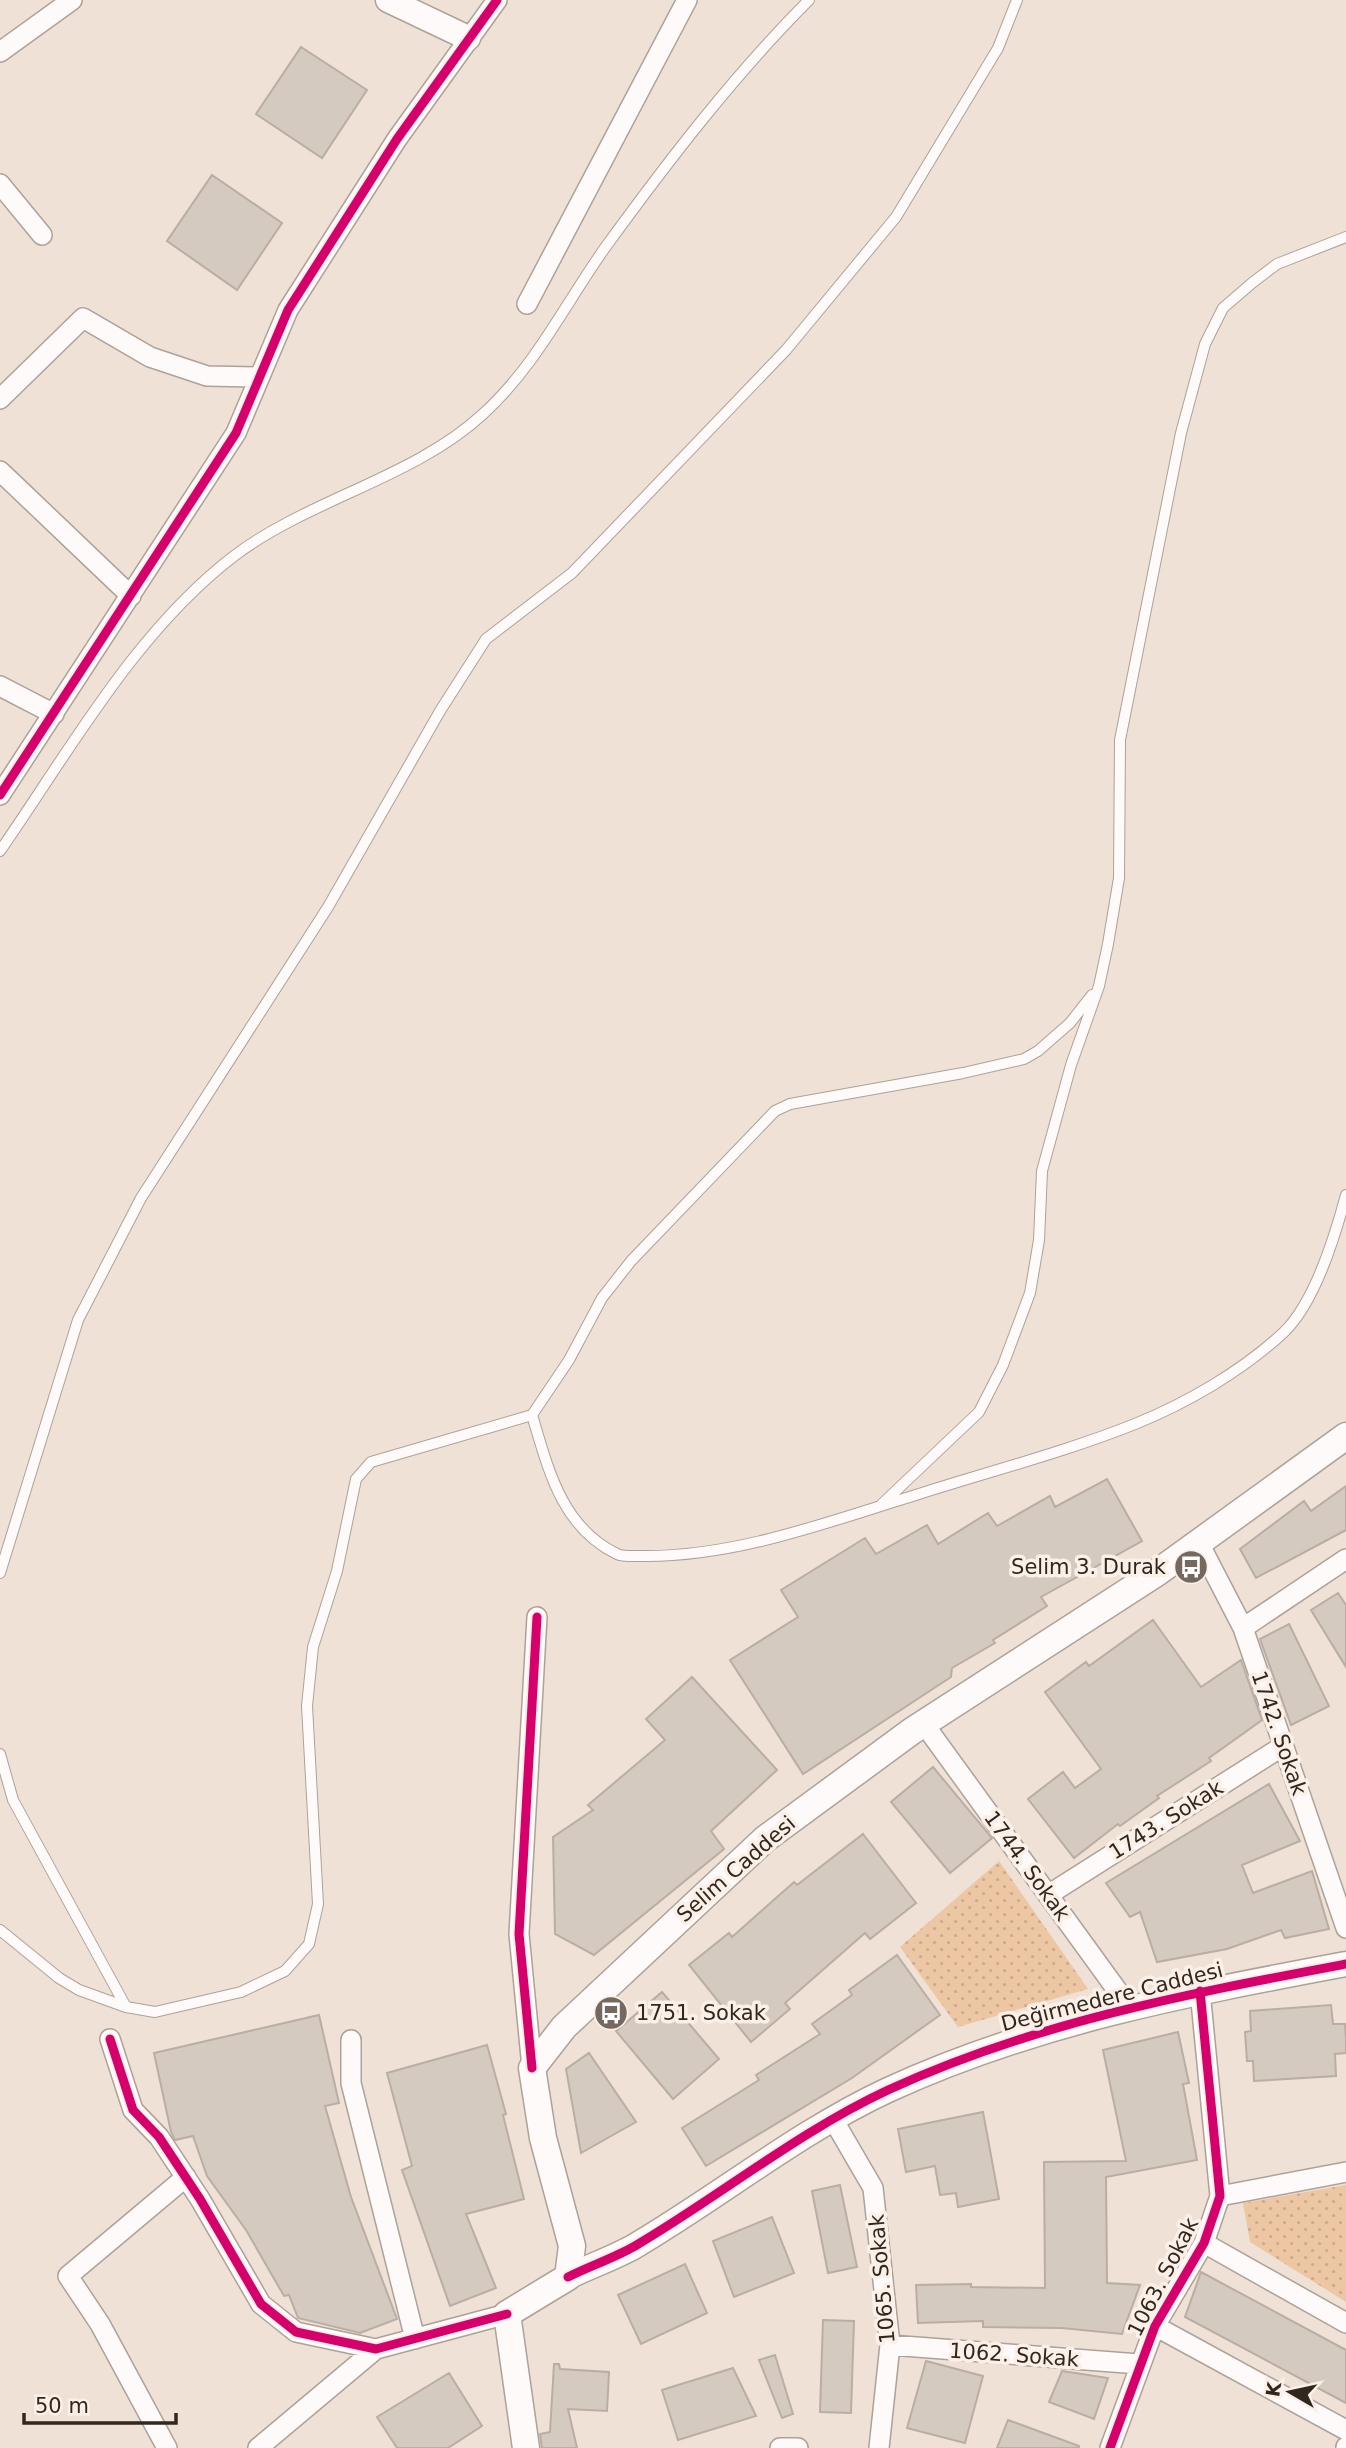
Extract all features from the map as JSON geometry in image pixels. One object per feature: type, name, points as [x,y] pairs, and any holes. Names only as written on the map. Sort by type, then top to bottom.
[{"type":"main road","name":"Selim Caddesi","points":[[532,2068],[564,2027],[765,1839],[924,1724],[1199,1543],[1346,1436]]},
{"type":"main road","points":[[526,2448],[507,2314],[568,2277],[572,2246],[543,2138],[532,2068]]},
{"type":"street","points":[[0,52],[72,0]]},
{"type":"street","points":[[388,0],[468,38]]},
{"type":"street","points":[[0,794],[236,433],[288,310],[397,139],[497,0]]},
{"type":"street","points":[[527,303],[687,0]]},
{"type":"street","points":[[0,184],[42,235]]},
{"type":"street","points":[[0,399],[83,318],[150,357],[207,376],[258,377]]},
{"type":"street","points":[[0,471],[131,596]]},
{"type":"street","points":[[0,687],[54,714]]},
{"type":"street","name":"1742. Sokak","points":[[1199,1543],[1242,1628],[1346,1928]]},
{"type":"street","points":[[1242,1628],[1346,1560]]},
{"type":"street","points":[[532,2068],[519,1934],[537,1617]]},
{"type":"street","name":"1744. Sokak","points":[[924,1724],[1130,2008]]},
{"type":"street","name":"1743. Sokak","points":[[1048,1895],[1283,1746]]},
{"type":"street","name":"Değirmedere Caddesi","points":[[568,2277],[634,2246],[743,2174],[886,2091],[997,2044],[1200,1991],[1346,1964]]},
{"type":"street","name":"1063. Sokak","points":[[1110,2448],[1155,2326],[1204,2243],[1220,2196],[1200,1991]]},
{"type":"street","points":[[110,2039],[133,2109],[159,2137],[186,2177],[261,2304],[296,2332],[376,2349]]},
{"type":"street","points":[[351,2040],[351,2083],[369,2166],[415,2339]]},
{"type":"street","name":"1065. Sokak","points":[[834,2121],[873,2189],[890,2345],[880,2448]]},
{"type":"street","points":[[1220,2196],[1346,2172]]},
{"type":"street","points":[[167,2448],[100,2324],[68,2276],[186,2177]]},
{"type":"street","points":[[1204,2243],[1346,2323]]},
{"type":"street","points":[[258,2448],[376,2349],[507,2314]]},
{"type":"street","points":[[1155,2326],[1346,2430]]},
{"type":"street","name":"1062. Sokak","points":[[890,2345],[1139,2364]]},
{"type":"street","points":[[780,2448],[798,2448]]},
{"type":"lane","points":[[0,851],[154,629],[224,565],[285,523],[444,443],[482,416],[523,374],[606,246],[758,51],[809,0]]},
{"type":"lane","points":[[0,1573],[78,1320],[135,1210],[328,907],[440,711],[486,639],[572,573],[786,350],[896,217],[998,48],[1017,0]]},
{"type":"lane","points":[[878,1508],[932,1460],[979,1412],[1003,1365],[1030,1293],[1039,1240],[1042,1171],[1071,1065],[1099,986],[1119,878],[1120,740],[1181,433],[1205,344],[1223,308],[1277,264],[1346,237]]},
{"type":"lane","points":[[0,1930],[59,1978],[79,1990],[126,2007],[155,2012],[241,1992],[285,1971],[309,1944],[318,1904],[307,1706],[313,1647],[337,1571],[356,1479],[372,1462],[531,1415],[569,1360],[603,1298],[631,1261],[775,1111],[790,1104],[963,1073],[1024,1059],[1038,1051],[1070,1023],[1099,986]]},
{"type":"lane","points":[[531,1415],[554,1487],[577,1525],[618,1555],[687,1556],[855,1517],[1136,1423],[1199,1392],[1254,1356],[1285,1331],[1305,1304],[1337,1227],[1346,1195]]},
{"type":"lane","points":[[0,1754],[13,1800],[126,2007]]},
{"type":"shaded area","points":[[999,1861],[1088,1989],[958,2027],[900,1947]]},
{"type":"shaded area","points":[[1346,2185],[1346,2302],[1250,2242],[1243,2203]]},
{"type":"building","points":[[301,47],[367,90],[322,158],[256,114]]},
{"type":"building","points":[[212,175],[282,223],[237,290],[167,241]]},
{"type":"building","points":[[1107,1479],[1142,1541],[1041,1597],[1047,1606],[993,1640],[995,1643],[952,1668],[951,1677],[803,1774],[730,1660],[798,1617],[781,1590],[865,1538],[876,1554],[927,1525],[938,1544],[988,1513],[997,1526],[1050,1496],[1055,1507]]},
{"type":"building","points":[[1346,1486],[1346,1530],[1256,1578],[1240,1549],[1304,1501],[1311,1511]]},
{"type":"building","points":[[1338,1593],[1346,1605],[1346,1667],[1311,1610]]},
{"type":"building","points":[[1153,1620],[1201,1687],[1241,1660],[1262,1720],[1209,1758],[1211,1761],[1157,1796],[1159,1798],[1120,1826],[1118,1824],[1074,1858],[1028,1799],[1063,1772],[1075,1788],[1101,1769],[1045,1692],[1086,1662],[1089,1666]]},
{"type":"building","points":[[1289,1624],[1329,1706],[1291,1725],[1260,1639]]},
{"type":"building","points":[[692,1677],[777,1770],[711,1831],[724,1849],[594,1955],[555,1934],[553,1837],[593,1810],[588,1805],[665,1740],[646,1719]]},
{"type":"building","points":[[933,1767],[992,1838],[950,1873],[891,1802]]},
{"type":"building","points":[[1269,1784],[1300,1841],[1242,1865],[1253,1893],[1312,1871],[1329,1929],[1285,1938],[1281,1930],[1227,1949],[1157,1962],[1140,1912],[1130,1917],[1106,1883]]},
{"type":"building","points":[[863,1834],[916,1903],[870,1939],[865,1933],[785,2003],[790,2009],[751,2042],[689,1965],[729,1933],[732,1937],[794,1882],[797,1885]]},
{"type":"building","points":[[897,1955],[940,2015],[852,2078],[706,2166],[682,2128],[759,2080],[756,2075],[820,2034],[812,2024],[852,1995],[849,1990]]},
{"type":"building","points":[[662,1992],[719,2059],[673,2099],[616,2031]]},
{"type":"building","points":[[1331,2005],[1333,2024],[1345,2024],[1346,2053],[1335,2054],[1336,2076],[1254,2081],[1253,2061],[1247,2061],[1245,2032],[1251,2031],[1250,2011]]},
{"type":"building","points":[[319,2015],[339,2103],[325,2106],[351,2197],[397,2319],[360,2333],[298,2318],[289,2295],[284,2296],[246,2230],[207,2176],[193,2136],[175,2140],[154,2053]]},
{"type":"building","points":[[1178,2032],[1189,2083],[1183,2084],[1197,2160],[1106,2177],[1107,2283],[1140,2285],[1122,2334],[1062,2328],[983,2327],[983,2321],[918,2323],[916,2285],[971,2284],[971,2287],[1045,2288],[1044,2162],[1126,2161],[1103,2050]]},
{"type":"building","points":[[487,2045],[506,2114],[503,2115],[524,2199],[466,2214],[496,2288],[450,2306],[402,2170],[412,2166],[387,2073]]},
{"type":"building","points":[[589,2053],[636,2122],[581,2153],[566,2069]]},
{"type":"building","points":[[983,2112],[999,2199],[958,2207],[956,2193],[940,2195],[935,2166],[906,2172],[898,2129]]},
{"type":"building","points":[[840,2185],[857,2267],[828,2273],[812,2191]]},
{"type":"building","points":[[772,2217],[794,2273],[734,2297],[713,2241]]},
{"type":"building","points":[[685,2264],[707,2313],[641,2344],[618,2295]]},
{"type":"building","points":[[1201,2272],[1346,2350],[1346,2403],[1185,2317]]},
{"type":"building","points":[[823,2320],[854,2321],[851,2413],[820,2412]]},
{"type":"building","points":[[775,2355],[793,2414],[782,2418],[759,2360]]},
{"type":"building","points":[[926,2361],[983,2376],[965,2443],[907,2428]]},
{"type":"building","points":[[554,2364],[559,2364],[560,2369],[609,2372],[607,2411],[568,2409],[577,2448],[542,2448],[540,2434],[550,2432]]},
{"type":"building","points":[[733,2368],[756,2416],[678,2440],[662,2390]]},
{"type":"building","points":[[1062,2371],[1108,2378],[1094,2419],[1049,2402]]},
{"type":"building","points":[[449,2373],[482,2426],[448,2448],[397,2448],[377,2417]]},
{"type":"building","points":[[1008,2420],[1079,2446],[1079,2448],[997,2448]]},
{"type":"cycle path","points":[[0,795],[236,433],[288,310],[397,139],[497,0]]},
{"type":"cycle path","points":[[532,2068],[519,1934],[537,1617]]},
{"type":"cycle path","points":[[568,2277],[635,2246],[822,2125],[888,2090],[944,2066],[1056,2028],[1113,2013],[1346,1964]]},
{"type":"cycle path","points":[[1110,2448],[1155,2326],[1204,2243],[1220,2196],[1200,1991]]},
{"type":"cycle path","points":[[110,2039],[133,2110],[159,2137],[200,2199],[261,2304],[296,2332],[376,2349],[507,2314]]},
{"type":"place","name":"Selim 3. Durak","points":[[1191,1567]]},
{"type":"place","name":"1751. Sokak","points":[[611,2013]]}]
